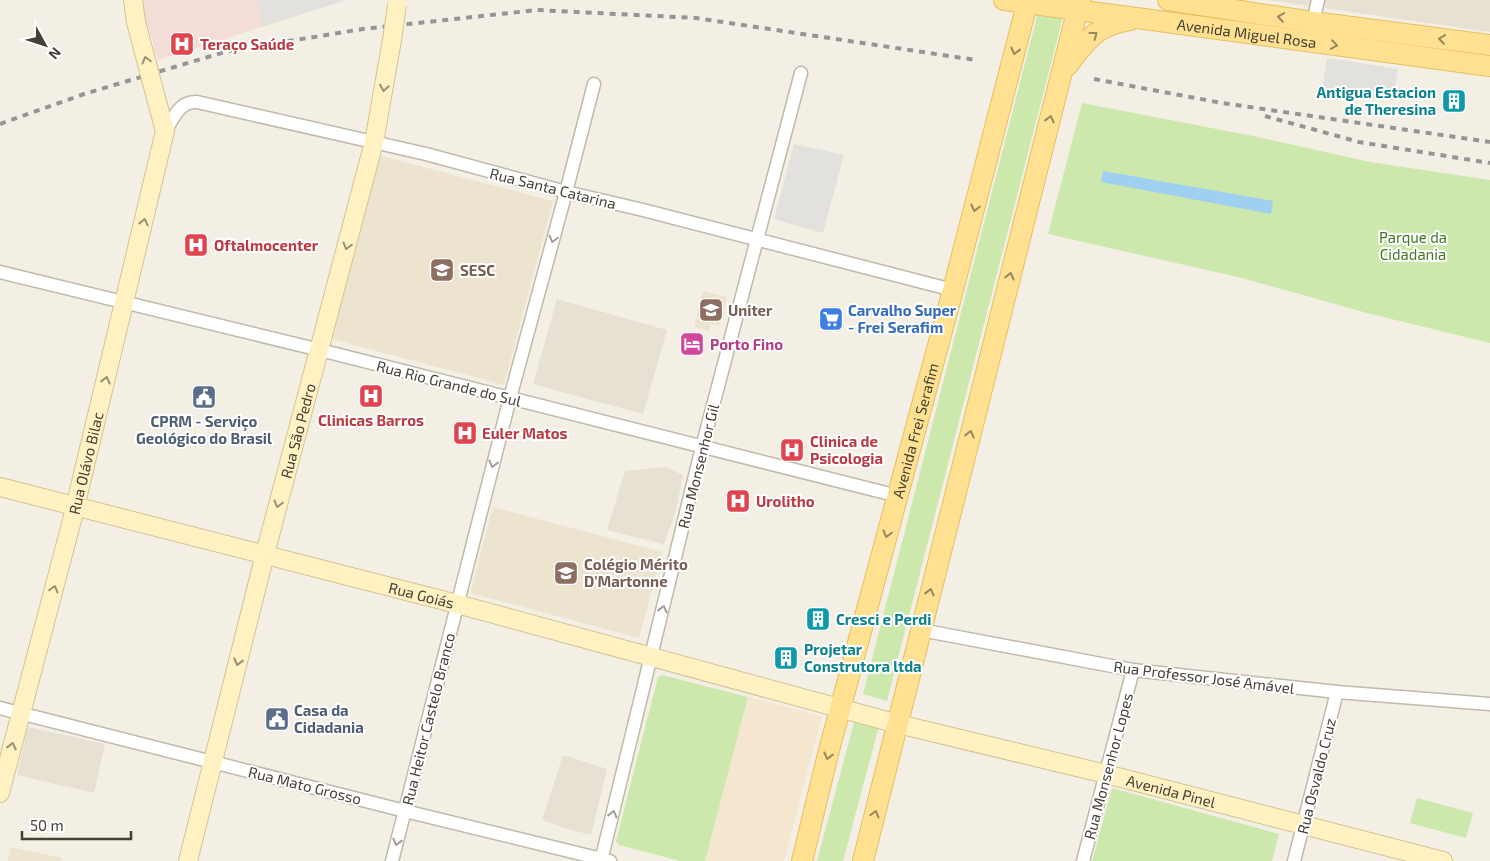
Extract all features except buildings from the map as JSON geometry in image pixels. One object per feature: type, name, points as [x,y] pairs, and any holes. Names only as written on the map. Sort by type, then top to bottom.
[{"type":"main road","name":"Avenida Miguel Rosa","points":[[1004,0],[1079,5],[1142,18],[1490,66]]},
{"type":"main road","name":"Avenida Miguel Rosa","points":[[1168,0],[1490,46]]},
{"type":"main road","name":"Avenida Frei Serafim","points":[[802,861],[840,709],[954,290],[1028,2]]},
{"type":"main road","points":[[862,861],[1079,5]]},
{"type":"main road","points":[[1062,71],[1090,36],[1120,22],[1142,18]]},
{"type":"street","points":[[134,0],[136,22],[165,131]]},
{"type":"street","points":[[1313,22],[1318,0]]},
{"type":"street","name":"Rua São Pedro","points":[[188,861],[265,554],[374,142],[397,2]]},
{"type":"street","name":"Rua Monsenhor Gil","points":[[604,860],[702,447],[801,73]]},
{"type":"street","name":"Rua Heitor Castelo Branco","points":[[392,861],[510,398],[594,84]]},
{"type":"street","name":"Rua Santa Catarina","points":[[165,131],[183,104],[190,102],[426,154],[566,192],[954,290]]},
{"type":"street","name":"Rua Olávo Bilac","points":[[0,793],[125,302],[165,131]]},
{"type":"street","name":"Rua Rio Grande do Sul","points":[[0,272],[320,350],[898,496]]},
{"type":"street","name":"Rua Goiás","points":[[0,487],[457,604],[840,709]]},
{"type":"street","name":"Rua Professor José Amável","points":[[921,630],[1133,670],[1336,692],[1490,704]]},
{"type":"street","name":"Rua Monsenhor Lopes","points":[[1083,861],[1133,670]]},
{"type":"street","name":"Rua Osvaldo Cruz","points":[[1294,861],[1336,692]]},
{"type":"street","name":"Rua Mato Grosso","points":[[0,708],[604,860]]},
{"type":"street","name":"Avenida Pinel","points":[[840,709],[1106,774],[1443,861]]},
{"type":"shaded area","name":"Teraço Saúde","points":[[140,0],[346,0],[158,60]]},
{"type":"shaded area","points":[[258,0],[346,0],[262,27]]},
{"type":"shaded area","points":[[1269,0],[1490,0],[1490,32]]},
{"type":"shaded area","points":[[1327,58],[1398,69],[1393,101],[1322,91]]},
{"type":"shaded area","points":[[794,144],[844,155],[823,233],[774,219]]},
{"type":"shaded area","name":"SESC","points":[[377,155],[553,201],[504,385],[332,339]]},
{"type":"shaded area","name":"Uniter","points":[[703,291],[727,297],[720,325],[711,323],[709,331],[694,327]]},
{"type":"shaded area","points":[[557,299],[667,330],[643,414],[533,384]]},
{"type":"shaded area","points":[[665,467],[683,475],[676,510],[664,544],[607,530],[625,471]]},
{"type":"shaded area","name":"Colégio Mérito D'Martonne","points":[[493,507],[662,552],[639,638],[470,593]]},
{"type":"shaded area","points":[[748,697],[822,716],[784,861],[705,861]]},
{"type":"shaded area","points":[[28,727],[105,744],[94,793],[17,775]]},
{"type":"shaded area","points":[[563,755],[607,769],[591,835],[542,820]]},
{"type":"shaded area","points":[[11,847],[62,858],[61,861],[8,861]]},
{"type":"green space","points":[[1039,9],[1064,13],[887,701],[863,694]]},
{"type":"green space","name":"Parque da Cidadania","points":[[1082,103],[1253,136],[1370,162],[1490,180],[1490,343],[1367,313],[1242,278],[1048,234]]},
{"type":"green space","points":[[662,675],[748,697],[705,861],[680,861],[619,845],[616,841],[658,677]]},
{"type":"green space","points":[[855,719],[879,726],[843,861],[817,861]]},
{"type":"green space","points":[[1112,788],[1279,834],[1272,861],[1092,861]]},
{"type":"green space","points":[[1417,798],[1473,813],[1466,838],[1410,823]]},
{"type":"water","points":[[1103,171],[1273,201],[1271,214],[1101,182]]},
{"type":"railway","points":[[0,124],[84,94],[228,51],[363,29],[537,10],[696,18],[976,60]]},
{"type":"railway","points":[[1094,79],[1222,103],[1490,142]]},
{"type":"railway","points":[[1265,116],[1359,142],[1490,163]]},
{"type":"place","name":"Teraço Saúde","points":[[182,44]]},
{"type":"place","name":"Antigua Estacion de Theresina","points":[[1454,101]]},
{"type":"place","name":"Oftalmocenter","points":[[196,245]]},
{"type":"place","name":"SESC","points":[[442,270]]},
{"type":"place","name":"Uniter","points":[[711,310]]},
{"type":"place","name":"Carvalho Super - Frei Serafim","points":[[831,319]]},
{"type":"place","name":"Porto Fino","points":[[692,344]]},
{"type":"place","name":"Clinicas Barros","points":[[371,396]]},
{"type":"place","name":"CPRM - Serviço Geológico do Brasil","points":[[204,397]]},
{"type":"place","name":"Euler Matos","points":[[465,433]]},
{"type":"place","name":"Clinica de Psicologia","points":[[792,450]]},
{"type":"place","name":"Urolitho","points":[[738,501]]},
{"type":"place","name":"Colégio Mérito D'Martonne","points":[[566,573]]},
{"type":"place","name":"Cresci e Perdi","points":[[818,619]]},
{"type":"place","name":"Projetar Construtora ltda","points":[[786,658]]},
{"type":"place","name":"Casa da Cidadania","points":[[277,719]]}]
